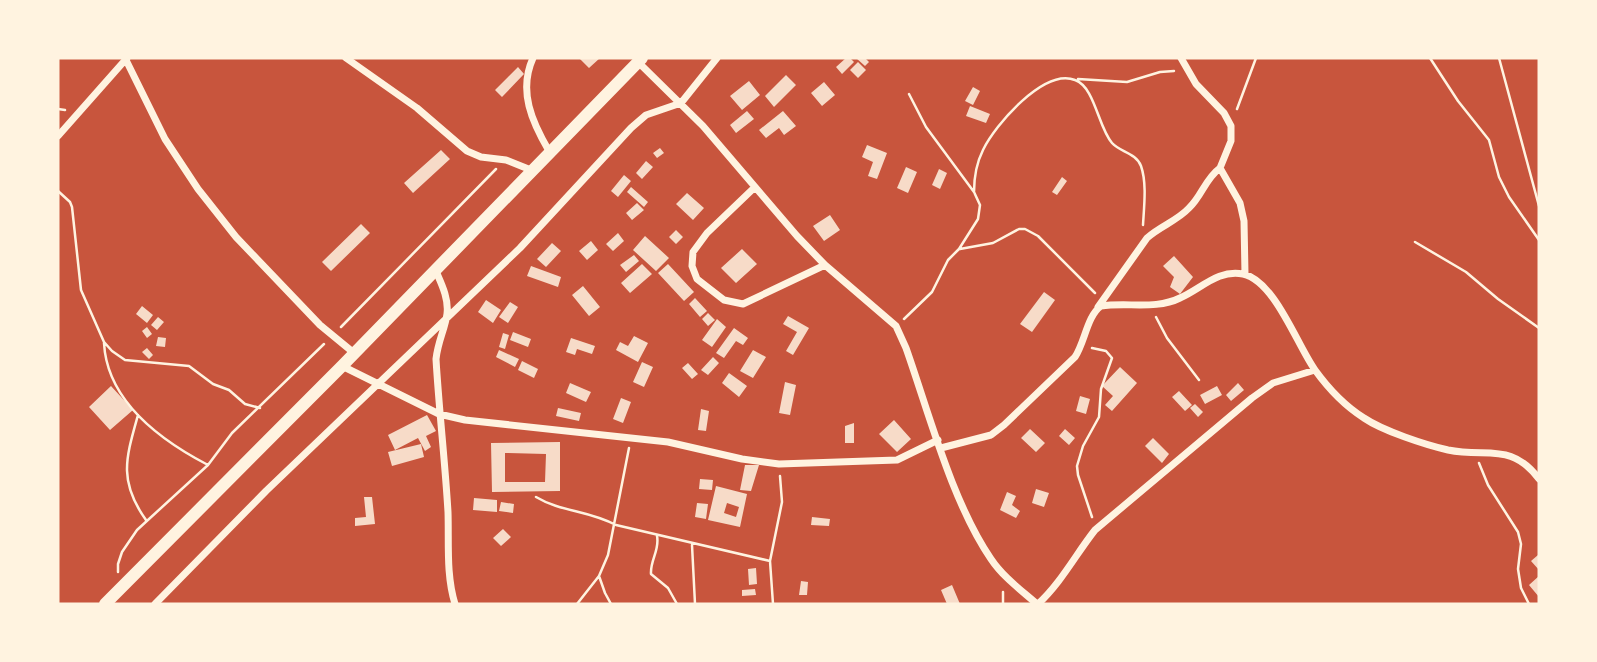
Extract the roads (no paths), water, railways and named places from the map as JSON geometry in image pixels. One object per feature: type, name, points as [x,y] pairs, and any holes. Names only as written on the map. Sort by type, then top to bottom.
[{"type":"highway","points":[[105,604],[640,60]]},
{"type":"street","points":[[58,135],[126,58],[165,139],[198,189],[236,237],[320,326],[354,353]]},
{"type":"street","points":[[346,58],[394,90],[467,151],[481,157],[506,160],[531,170]]},
{"type":"street","points":[[533,58],[528,72],[528,106],[534,125],[550,151]]},
{"type":"street","points":[[155,604],[266,491],[381,384],[520,248],[631,128],[646,115],[681,103],[717,58]]},
{"type":"street","points":[[342,366],[439,414],[498,425],[668,442],[742,459],[779,464],[897,460],[940,444],[991,435],[1060,374],[1083,345],[1091,316],[1140,247],[1157,229],[1186,212],[1198,198],[1207,180],[1220,168],[1231,141],[1231,126],[1224,113],[1196,84],[1181,58]]},
{"type":"street","points":[[640,60],[825,265],[896,326],[956,492],[991,559],[1003,574],[1038,604],[1056,586],[1079,550],[1096,530],[1252,398],[1273,383],[1315,370]]},
{"type":"street","points":[[1220,168],[1240,203],[1244,220],[1245,274]]},
{"type":"street","points":[[755,187],[706,233],[693,252],[692,266],[697,279],[724,300],[743,304],[825,265]]},
{"type":"street","points":[[435,269],[446,298],[447,317],[437,344],[439,414],[451,590],[455,604]]},
{"type":"street","points":[[1096,310],[1108,305],[1150,304],[1180,299],[1218,277],[1245,274],[1270,293],[1315,370],[1336,395],[1365,419],[1417,441],[1448,450],[1507,454],[1519,458],[1539,480]]}]
